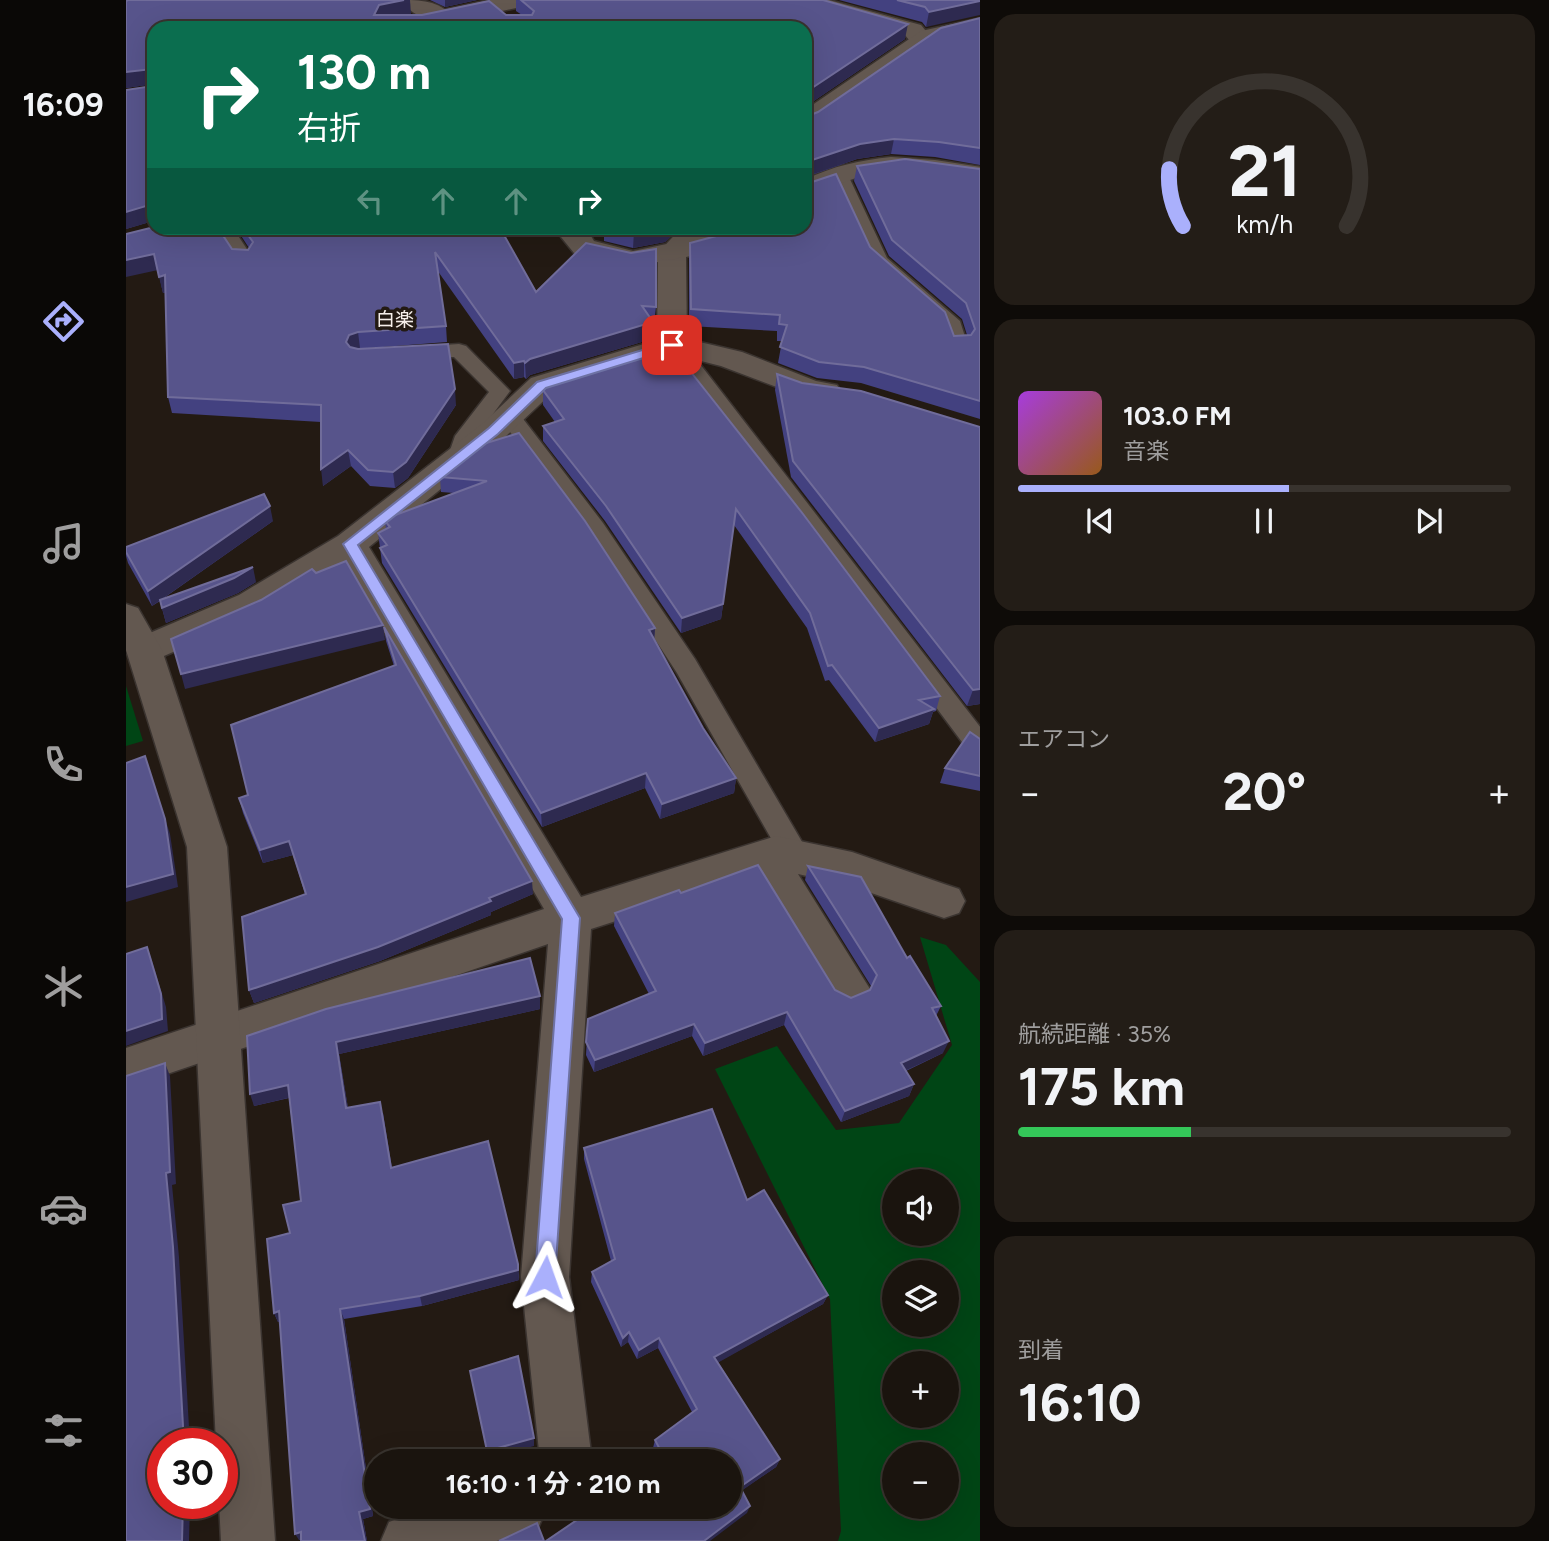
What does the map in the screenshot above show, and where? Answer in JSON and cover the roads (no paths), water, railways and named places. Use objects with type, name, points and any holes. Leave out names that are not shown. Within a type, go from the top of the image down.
[{"type":"street","points":[[411,0],[441,17]]},
{"type":"street","points":[[803,0],[913,30],[922,41]]},
{"type":"street","points":[[422,21],[493,6],[519,5]]},
{"type":"street","points":[[812,116],[929,36],[980,25]]},
{"type":"street","points":[[812,187],[869,166],[927,164],[980,175]]},
{"type":"street","points":[[575,235],[584,247],[633,259],[713,243],[727,235]]},
{"type":"street","points":[[672,345],[672,253],[689,235]]},
{"type":"street","points":[[248,1541],[207,847],[135,634],[251,604],[350,544],[458,459],[542,385],[672,345],[731,359],[811,390],[860,396]]},
{"type":"street","points":[[350,544],[571,918],[545,1277],[565,1449]]},
{"type":"street","points":[[126,1068],[571,918],[780,855],[852,869],[944,901]]},
{"type":"street","points":[[780,855],[848,989]]},
{"type":"street","points":[[408,1541],[480,1519]]},
{"type":"lane","points":[[839,175],[879,261],[953,325],[958,346]]},
{"type":"lane","points":[[228,235],[244,260]]},
{"type":"lane","points":[[672,345],[686,359],[971,735],[980,740]]},
{"type":"lane","points":[[397,354],[459,350],[500,391],[466,436],[458,459]]},
{"type":"lane","points":[[509,416],[595,530],[686,666],[780,855]]},
{"type":"district","name":"白楽","points":[[395,319]]}]
